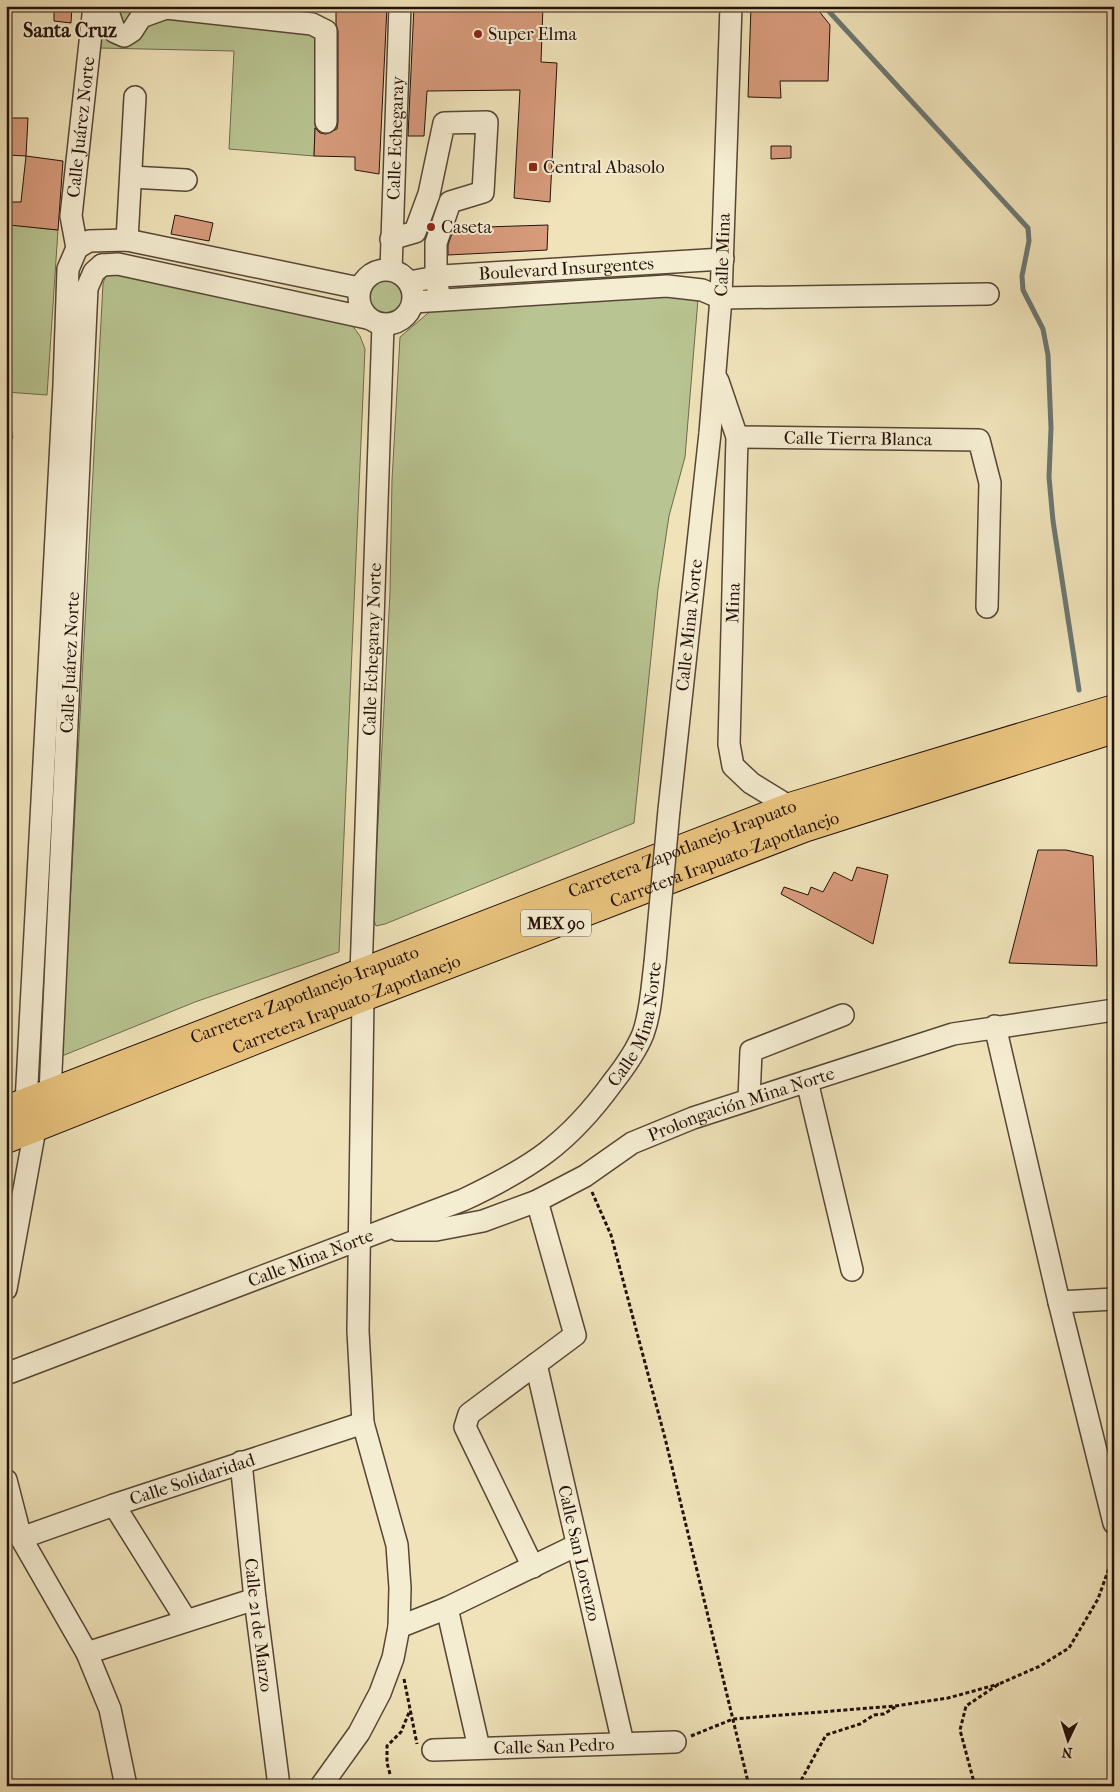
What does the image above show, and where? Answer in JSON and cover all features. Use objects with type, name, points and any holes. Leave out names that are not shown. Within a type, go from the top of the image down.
[{"type":"highway","name":"Carretera Zapotlanejo-Irapuato","points":[[27,1102],[362,986],[790,807],[1114,709]]},
{"type":"highway","name":"Carretera Irapuato-Zapotlanejo","points":[[6,1139],[35,1129],[362,986],[804,828],[1114,730]]},
{"type":"street","name":"Calle Juárez Norte","points":[[27,1102],[64,385],[68,269],[77,248],[71,216],[94,6]]},
{"type":"street","points":[[106,6],[115,32],[124,36],[132,31],[141,17],[166,8],[312,24],[319,27],[326,31],[326,122]]},
{"type":"street","name":"Calle Echegaray","points":[[391,270],[390,239],[400,6]]},
{"type":"street","name":"Calle Mina","points":[[731,6],[724,259],[721,298],[988,294]]},
{"type":"street","points":[[127,240],[135,97]]},
{"type":"street","points":[[390,239],[415,232],[429,194],[444,124],[487,122],[482,192],[450,202],[436,243],[436,278],[440,300]]},
{"type":"street","points":[[131,177],[186,180]]},
{"type":"street","points":[[359,288],[127,240],[89,241],[77,248],[102,265],[118,264],[375,321],[397,322],[407,314],[411,292],[401,274],[391,270],[378,270],[366,277],[359,288],[358,304],[375,321]]},
{"type":"street","name":"Boulevard Insurgentes","points":[[411,292],[436,278],[724,259]]},
{"type":"street","name":"Calle Juárez Norte","points":[[27,1102],[63,826],[88,288],[94,272],[102,265]]},
{"type":"street","name":"Boulevard Insurgentes","points":[[411,292],[440,300],[667,286],[702,290],[721,298]]},
{"type":"street","name":"Calle Mina Norte","points":[[10,1370],[463,1200],[514,1176],[555,1148],[593,1110],[623,1069],[643,1034],[655,963],[721,298]]},
{"type":"street","name":"Calle Echegaray Norte","points":[[321,1786],[359,1734],[380,1693],[393,1658],[399,1627],[400,1588],[397,1546],[363,1423],[358,1331],[362,986],[375,321]]},
{"type":"street","name":"Mina","points":[[715,372],[737,438],[729,744],[733,766],[751,783],[790,807]]},
{"type":"street","name":"Calle Tierra Blanca","points":[[737,438],[979,440],[990,483],[988,607]]},
{"type":"street","points":[[41,824],[63,826]]},
{"type":"street","name":"Prolongación Mina Norte","points":[[383,1230],[436,1230],[483,1221],[538,1200],[585,1176],[632,1143],[692,1118],[953,1034],[996,1026],[1114,1010]]},
{"type":"street","points":[[748,1100],[751,1051],[843,1015]]},
{"type":"street","points":[[996,1026],[1059,1302],[1107,1464],[1114,1523]]},
{"type":"street","points":[[807,1081],[852,1270]]},
{"type":"street","points":[[6,1290],[35,1129]]},
{"type":"street","points":[[533,1567],[465,1427],[469,1414],[575,1335],[538,1200]]},
{"type":"street","points":[[1059,1302],[1114,1299]]},
{"type":"street","name":"Calle San Lorenzo","points":[[536,1364],[623,1743]]},
{"type":"street","name":"Calle Solidaridad","points":[[21,1538],[241,1462],[363,1423]]},
{"type":"street","name":"Calle 21 de Marzo","points":[[241,1462],[255,1599],[279,1786]]},
{"type":"street","points":[[6,1480],[21,1538],[87,1653],[110,1709],[126,1786]]},
{"type":"street","points":[[114,1505],[186,1620]]},
{"type":"street","points":[[399,1627],[447,1608],[577,1545]]},
{"type":"street","points":[[87,1653],[255,1599]]},
{"type":"street","points":[[447,1608],[480,1748]]},
{"type":"street","name":"Calle San Pedro","points":[[433,1750],[675,1742]]},
{"type":"path","points":[[585,1176],[611,1235],[665,1438],[749,1786]]},
{"type":"path","points":[[675,1742],[733,1719],[895,1706],[948,1698],[998,1684],[1040,1666],[1068,1648],[1098,1599],[1114,1554]]},
{"type":"path","points":[[393,1658],[405,1682],[413,1732],[418,1746],[433,1750]]},
{"type":"path","points":[[975,1786],[960,1730],[966,1706],[998,1684]]},
{"type":"path","points":[[798,1786],[826,1735],[860,1724],[874,1715],[884,1714],[895,1706]]},
{"type":"path","points":[[390,1774],[387,1746],[401,1732],[410,1710]]},
{"type":"green space","points":[[108,6],[150,6],[125,30]]},
{"type":"green space","points":[[203,6],[299,6],[298,15]]},
{"type":"green space","points":[[105,15],[113,38],[160,15],[316,32],[318,52],[314,156],[229,149],[234,51],[100,48]]},
{"type":"green space","points":[[6,224],[58,230],[47,395],[6,392]]},
{"type":"green space","points":[[107,271],[352,325],[360,336],[365,349],[339,952],[195,1002],[62,1056],[103,284]]},
{"type":"green space","points":[[389,275],[401,281],[406,288],[406,306],[401,313],[394,318],[381,319],[373,316],[366,309],[363,293],[366,285],[373,278]]},
{"type":"green space","points":[[697,292],[698,299],[685,457],[669,516],[658,589],[634,823],[376,926],[373,918],[390,593],[392,480],[400,337],[433,309]]},
{"type":"green space","points":[[10,420],[13,438],[6,445],[6,421]]},
{"type":"building","points":[[54,6],[72,6],[71,23],[54,21]]},
{"type":"building","points":[[336,6],[387,6],[379,174],[355,170],[355,157],[314,156],[315,128],[320,133],[326,134],[337,129],[338,31]]},
{"type":"building","points":[[414,6],[543,6],[541,62],[557,63],[550,202],[514,198],[520,90],[427,91],[424,136],[408,136]]},
{"type":"building","points":[[751,6],[815,6],[830,25],[828,81],[780,81],[781,98],[748,97]]},
{"type":"building","points":[[10,118],[28,118],[26,156],[8,155]]},
{"type":"building","points":[[771,146],[791,146],[791,158],[771,159]]},
{"type":"building","points":[[26,156],[63,161],[58,230],[9,225],[10,202],[21,202]]},
{"type":"building","points":[[175,215],[213,223],[209,241],[171,234]]},
{"type":"building","points":[[548,225],[547,250],[448,255],[448,245],[454,228]]},
{"type":"building","points":[[1038,850],[1066,850],[1093,856],[1097,966],[1009,963]]},
{"type":"building","points":[[857,867],[888,875],[873,944],[781,894],[784,887],[808,895],[811,887],[823,892],[834,872],[852,881]]},
{"type":"waterway","points":[[824,6],[1028,228],[1029,241],[1022,276],[1023,290],[1043,329],[1048,355],[1051,428],[1049,477],[1053,521],[1079,690]]},
{"type":"place","name":"Super Elma","points":[[478,34]]},
{"type":"place","name":"Central Abasolo","points":[[533,167]]},
{"type":"place","name":"Caseta","points":[[431,227]]},
{"type":"district","name":"Santa Cruz","points":[[70,30]]}]
